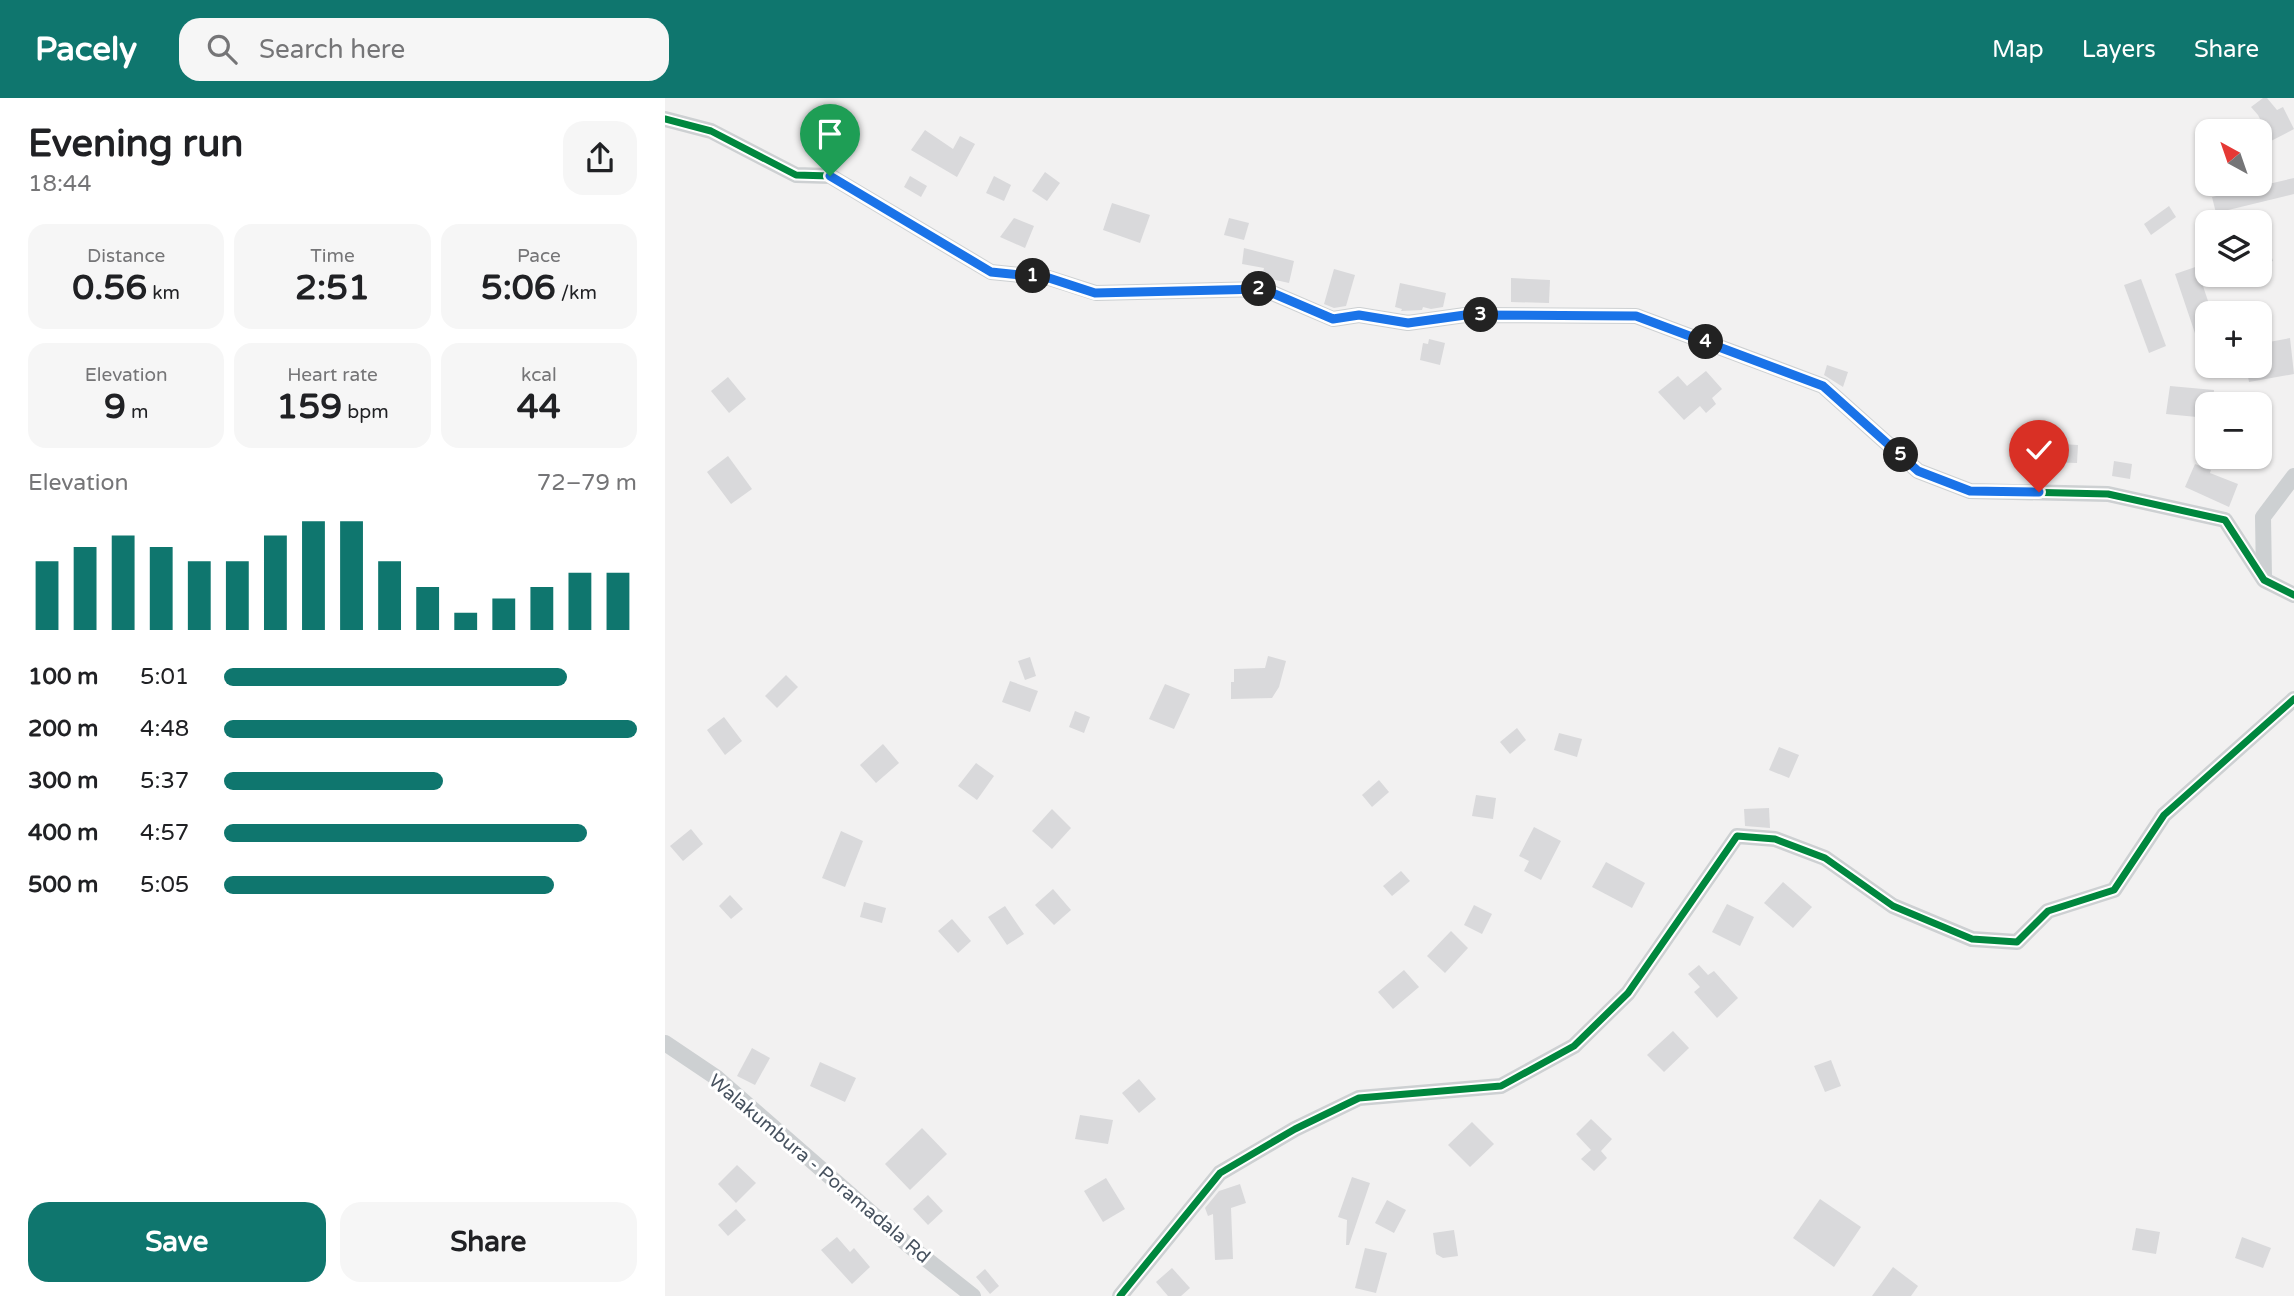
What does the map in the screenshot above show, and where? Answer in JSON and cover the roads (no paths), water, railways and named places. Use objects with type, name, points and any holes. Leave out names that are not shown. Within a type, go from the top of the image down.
[{"type":"street","points":[[665,119],[711,131],[796,175],[830,176],[991,272],[1049,278],[1095,293],[1263,289],[1333,319],[1359,315],[1408,323],[1465,315],[1636,316],[1823,386],[1918,471],[1970,491],[2108,494],[2225,520],[2265,580],[2294,595]]},
{"type":"street","points":[[2265,580],[2263,517],[2294,476]]},
{"type":"street","points":[[1120,1296],[1220,1173],[1295,1129],[1359,1098],[1501,1086],[1574,1046],[1628,993],[1737,836],[1775,839],[1825,858],[1893,906],[1972,939],[2017,942],[2048,911],[2114,890],[2164,815],[2294,699]]},
{"type":"street","name":"Walakumbura - Poramadala Rd","points":[[665,1044],[717,1078],[907,1244],[973,1296]]}]
